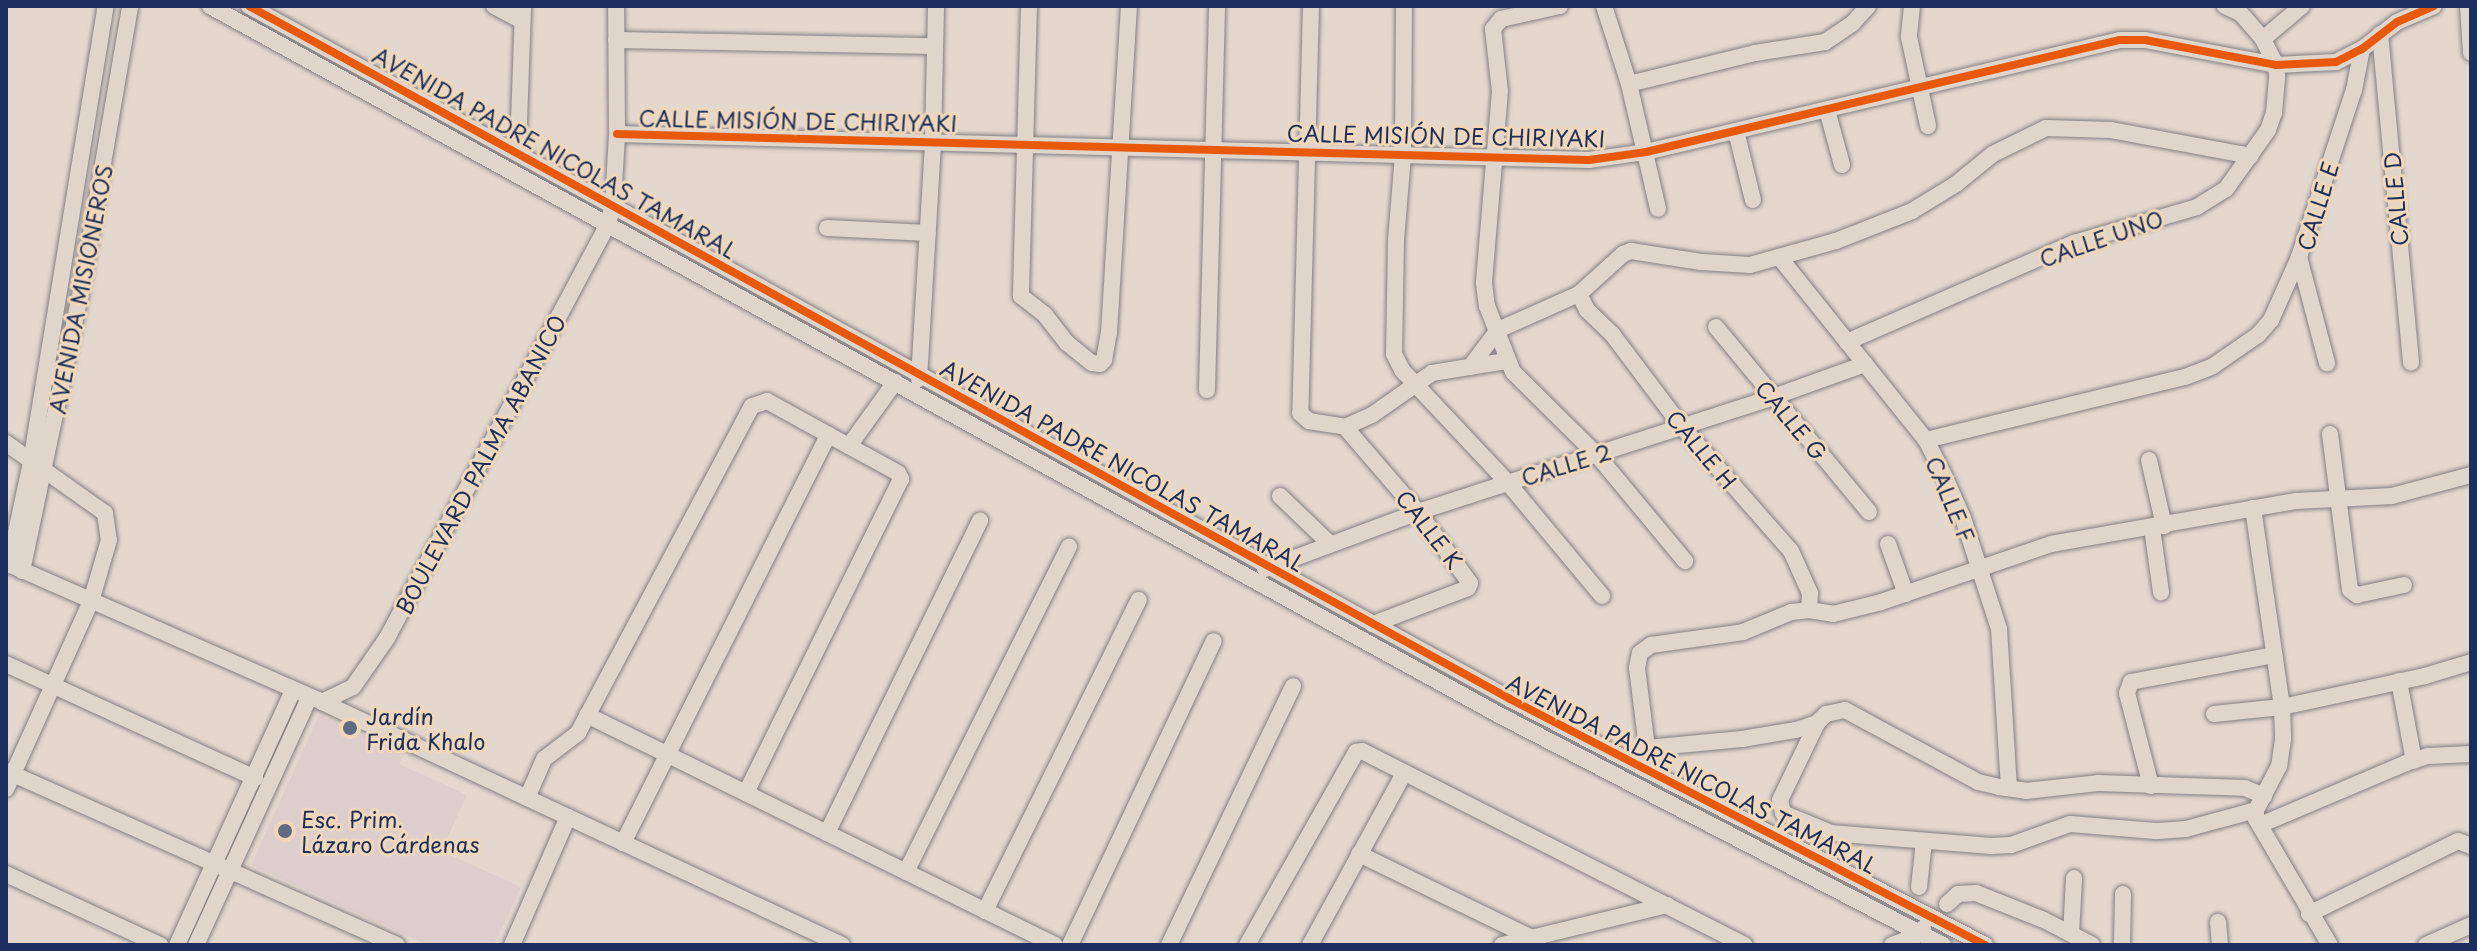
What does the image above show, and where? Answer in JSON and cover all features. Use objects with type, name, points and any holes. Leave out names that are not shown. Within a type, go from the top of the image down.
[{"type":"street","name":"AVENIDA MISIONEROS","points":[[39,467],[106,6]]},
{"type":"street","name":"AVENIDA MISIONEROS","points":[[12,566],[81,291],[130,6]]},
{"type":"street","name":"AVENIDA PADRE NICOLAS TAMARAL","points":[[210,6],[1245,577],[1515,723],[1943,945]]},
{"type":"street","name":"AVENIDA PADRE NICOLAS TAMARAL","points":[[249,6],[518,151],[1373,624],[1985,945]]},
{"type":"street","points":[[494,6],[522,14],[518,151]]},
{"type":"street","name":"BOULEVARD PALMA ABANICO","points":[[316,700],[353,687],[387,638],[608,224],[613,204],[617,134],[616,6]]},
{"type":"street","points":[[913,392],[922,374],[936,6]]},
{"type":"street","points":[[1029,6],[1021,296],[1045,315],[1067,343],[1092,363],[1100,364],[1104,360],[1109,333],[1129,6]]},
{"type":"street","points":[[1207,390],[1217,6]]},
{"type":"street","points":[[1311,6],[1300,413],[1303,419],[1345,427],[1372,415],[1432,373],[1506,361]]},
{"type":"street","points":[[1404,6],[1403,155],[1394,354],[1402,370],[1508,483],[1602,596]]},
{"type":"street","points":[[1560,6],[1495,22],[1500,91],[1497,158],[1484,283],[1487,306],[1498,330],[1506,361],[1513,372],[1597,455],[1685,561]]},
{"type":"street","points":[[1604,6],[1629,84],[1658,209]]},
{"type":"street","points":[[1629,84],[1755,53],[1825,42],[1852,24],[1868,6]]},
{"type":"street","points":[[1912,6],[1909,37],[1928,126]]},
{"type":"street","points":[[2263,39],[2302,6]]},
{"type":"street","name":"CALLE MISIÓN DE CHIRIYAKI","points":[[617,134],[1121,145],[1589,160],[1646,152],[2131,39],[2276,65],[2336,62],[2362,49],[2397,22],[2434,6]]},
{"type":"street","points":[[2468,6],[2471,53]]},
{"type":"street","points":[[2234,8],[2263,39],[2276,65]]},
{"type":"street","name":"CALLE D","points":[[2380,34],[2411,363]]},
{"type":"street","points":[[616,40],[935,46]]},
{"type":"street","name":"CALLE E","points":[[2327,363],[2299,257],[2354,90],[2362,49]]},
{"type":"street","name":"CALLE UNO","points":[[1847,342],[2074,243],[2197,207],[2226,189],[2251,156],[2274,113],[2276,65]]},
{"type":"street","points":[[1827,110],[1842,165]]},
{"type":"street","points":[[1470,367],[1498,330],[1579,294],[1614,261],[1631,251],[1701,262],[1750,265],[1780,258],[1836,241],[1912,211],[1956,184],[1993,154],[2053,126],[2165,137],[2251,156]]},
{"type":"street","points":[[1736,131],[1753,200]]},
{"type":"street","points":[[827,228],[928,233]]},
{"type":"street","points":[[1926,440],[2142,389],[2213,366],[2242,348],[2271,320],[2299,257]]},
{"type":"street","name":"CALLE F","points":[[1780,258],[1926,440],[1963,518],[1999,629],[2009,788]]},
{"type":"street","name":"CALLE H","points":[[1579,294],[1587,310],[1612,334],[1682,427],[1791,551],[1810,593],[1809,610]]},
{"type":"street","name":"CALLE G","points":[[1716,327],[1869,512]]},
{"type":"street","name":"CALLE 2","points":[[1245,577],[1418,512],[1773,397],[1865,364]]},
{"type":"street","points":[[849,446],[895,382]]},
{"type":"street","points":[[527,798],[544,759],[578,733],[752,406],[767,401],[898,473],[899,485],[746,793]]},
{"type":"street","name":"CALLE K","points":[[1345,427],[1418,512],[1470,583],[1468,588],[1373,624]]},
{"type":"street","points":[[2330,434],[2352,593],[2404,585]]},
{"type":"street","points":[[623,843],[828,435]]},
{"type":"street","points":[[6,443],[105,513],[109,540],[91,601],[8,778],[397,945]]},
{"type":"street","points":[[2149,460],[2158,527],[2161,592]]},
{"type":"street","points":[[1638,765],[1647,748],[1637,668],[1640,653],[1651,645],[1743,632],[1791,612],[1809,610],[1833,614],[1906,594],[2051,544],[2253,508],[2392,496],[2471,475]]},
{"type":"street","points":[[1280,496],[1330,544]]},
{"type":"street","points":[[2253,508],[2282,707],[2279,766],[2260,811]]},
{"type":"street","points":[[827,833],[980,520]]},
{"type":"street","points":[[1888,544],[1906,594]]},
{"type":"street","points":[[906,872],[1069,546]]},
{"type":"street","points":[[12,566],[316,700],[842,945]]},
{"type":"street","points":[[985,911],[1139,600]]},
{"type":"street","points":[[1070,945],[1214,641]]},
{"type":"street","points":[[2151,786],[2127,693],[2131,682],[2274,655]]},
{"type":"street","points":[[2214,714],[2282,707],[2471,662]]},
{"type":"street","points":[[6,664],[255,778]]},
{"type":"street","points":[[2399,681],[2414,761]]},
{"type":"street","points":[[1169,945],[1293,686]]},
{"type":"street","points":[[196,945],[255,778],[293,691]]},
{"type":"street","points":[[177,945],[316,700]]},
{"type":"street","points":[[2330,945],[2309,914],[2260,811],[2245,788],[2098,783],[2026,791],[1978,782],[1845,710],[1826,714],[1817,723],[1780,800],[1783,813],[1831,833],[2011,845],[2070,824],[2155,831],[2186,829],[2260,811],[2428,756],[2471,754]]},
{"type":"street","points":[[587,715],[1055,945]]},
{"type":"street","points":[[1647,748],[1742,739],[1796,730],[1817,723]]},
{"type":"street","points":[[1247,945],[1356,752],[1362,751],[1745,945]]},
{"type":"street","points":[[1310,945],[1404,773]]},
{"type":"street","points":[[512,945],[568,817]]},
{"type":"street","points":[[1919,887],[1924,841]]},
{"type":"street","points":[[2309,914],[2458,841],[2471,846]]},
{"type":"street","points":[[1359,854],[1532,938]]},
{"type":"street","points":[[6,874],[160,945]]},
{"type":"street","points":[[2071,934],[2074,878]]},
{"type":"street","points":[[1947,904],[1958,894],[1976,893],[2092,945]]},
{"type":"street","points":[[2122,945],[2123,894]]},
{"type":"street","points":[[1502,945],[1667,905]]},
{"type":"street","points":[[1892,945],[1926,938],[1929,916]]},
{"type":"street","points":[[2218,922],[2220,945]]},
{"type":"street","points":[[2426,945],[2471,925]]},
{"type":"shaded area","points":[[319,715],[404,754],[399,764],[467,795],[441,851],[521,887],[494,945],[428,945],[251,865]]},
{"type":"cycle path","points":[[249,6],[1510,699],[1985,945]]},
{"type":"cycle path","points":[[617,134],[1589,160],[1646,152],[2120,40],[2145,40],[2276,65],[2336,62],[2362,49],[2397,22],[2434,6]]},
{"type":"place","name":"Jardín Frida Khalo","points":[[350,728]]},
{"type":"place","name":"Esc. Prim. Lázaro Cárdenas","points":[[285,831]]}]
